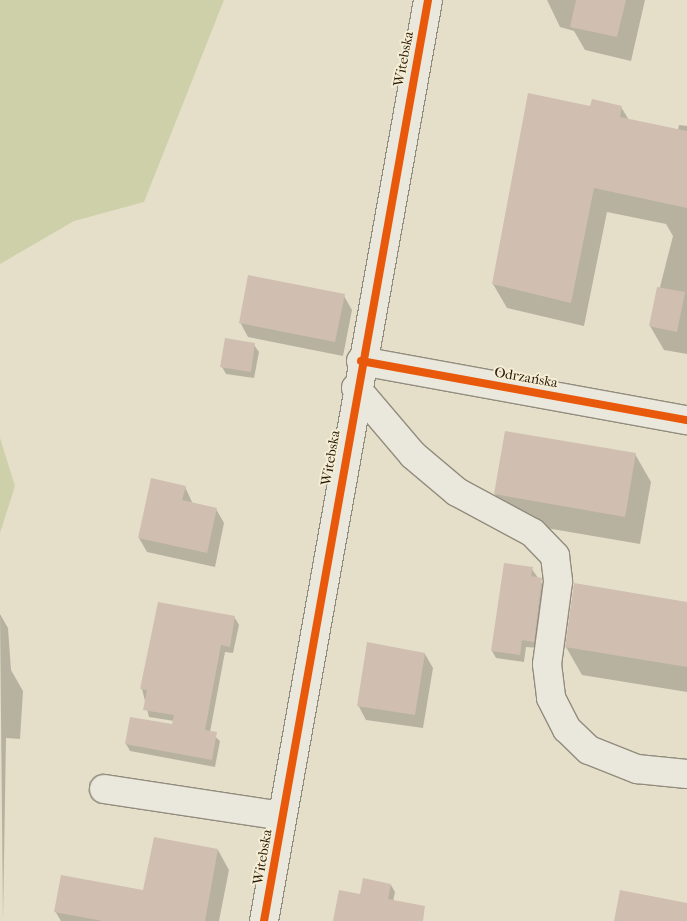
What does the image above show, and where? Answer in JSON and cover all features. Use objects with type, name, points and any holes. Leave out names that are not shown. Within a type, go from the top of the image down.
[{"type":"street","name":"Witebska","points":[[264,921],[356,388],[428,0]]},
{"type":"street","name":"Odrzańska","points":[[361,361],[687,420]]},
{"type":"street","points":[[356,388],[412,455],[457,492],[533,533],[555,556],[558,582],[547,664],[551,698],[567,729],[589,750],[637,769],[687,774]]},
{"type":"street","points":[[104,789],[282,816]]},
{"type":"green space","points":[[0,0],[224,0],[144,202],[74,221],[0,264]]},
{"type":"green space","points":[[0,438],[15,486],[0,533]]},
{"type":"building","points":[[576,0],[626,0],[617,37],[570,27]]},
{"type":"building","points":[[528,93],[590,106],[592,99],[622,106],[620,117],[687,131],[687,208],[594,188],[571,303],[492,284]]},
{"type":"building","points":[[248,275],[345,294],[335,342],[239,323]]},
{"type":"building","points":[[657,287],[685,292],[677,332],[649,326]]},
{"type":"building","points":[[225,338],[255,343],[251,372],[220,367]]},
{"type":"building","points":[[505,431],[636,453],[625,517],[494,494]]},
{"type":"building","points":[[151,478],[186,486],[182,500],[217,508],[207,553],[138,538]]},
{"type":"building","points":[[504,563],[533,567],[531,576],[542,578],[534,642],[522,640],[520,655],[491,651]]},
{"type":"building","points":[[574,583],[687,602],[687,667],[565,647]]},
{"type":"building","points":[[158,602],[235,616],[230,647],[221,645],[205,730],[217,732],[212,760],[125,744],[130,717],[172,724],[174,715],[143,710],[147,690],[140,689]]},
{"type":"building","points":[[367,642],[425,653],[415,715],[357,706]]},
{"type":"building","points":[[154,837],[218,849],[205,921],[103,921],[54,912],[61,875],[143,890]]},
{"type":"building","points":[[363,878],[391,884],[388,899],[425,906],[423,921],[333,921],[339,890],[360,894]]},
{"type":"building","points":[[620,890],[687,903],[687,921],[614,921]]},
{"type":"cycle path","points":[[264,921],[428,0]]},
{"type":"cycle path","points":[[361,361],[687,420]]}]
